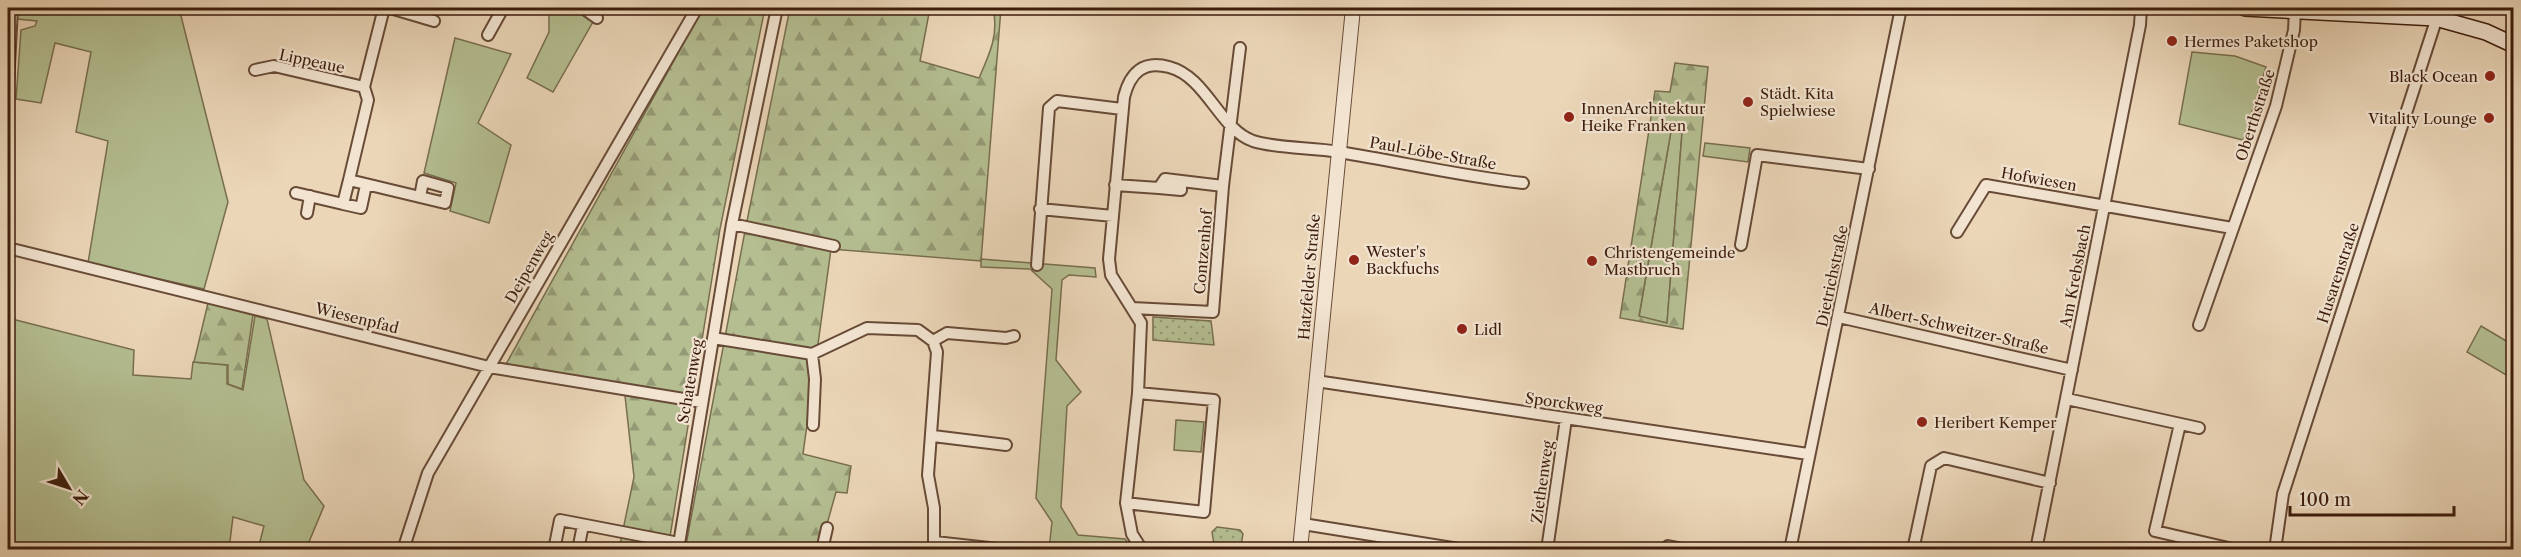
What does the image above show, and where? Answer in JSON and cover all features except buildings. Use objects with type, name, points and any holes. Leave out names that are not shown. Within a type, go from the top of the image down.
[{"type":"main road","points":[[2245,8],[2438,13],[2514,45]]},
{"type":"street","points":[[8,85],[12,8]]},
{"type":"street","points":[[343,204],[368,100],[364,87],[384,8]]},
{"type":"street","points":[[390,8],[434,21]]},
{"type":"street","points":[[488,35],[503,8]]},
{"type":"street","points":[[526,8],[542,8]]},
{"type":"street","points":[[551,8],[583,8],[597,18]]},
{"type":"street","name":"Deipenweg","points":[[403,549],[428,473],[697,8]]},
{"type":"street","name":"Schatenweg","points":[[554,549],[560,520],[679,546],[732,224],[777,8]]},
{"type":"street","name":"Hatzfelder Straße","points":[[1300,549],[1353,8]]},
{"type":"street","name":"Dietrichstraße","points":[[1790,549],[1901,8]]},
{"type":"street","name":"Am Krebsbach","points":[[2036,549],[2105,206],[2140,25],[2141,8]]},
{"type":"street","name":"Oberthstraße","points":[[2199,325],[2276,106],[2294,30],[2295,10]]},
{"type":"street","name":"Husarenstraße","points":[[2275,549],[2283,494],[2438,13]]},
{"type":"street","name":"Contzenhof","points":[[1132,308],[1213,312],[1223,186],[1240,48]]},
{"type":"street","name":"Paul-Löbe-Straße","points":[[1142,549],[1132,534],[1126,503],[1138,393],[1141,323],[1111,275],[1109,259],[1122,109],[1131,76],[1146,65],[1170,67],[1197,84],[1231,125],[1252,141],[1338,152],[1523,183]]},
{"type":"street","name":"Lippeaue","points":[[255,70],[274,66],[364,87]]},
{"type":"street","points":[[1037,265],[1050,108],[1057,101],[1122,109]]},
{"type":"street","points":[[1741,245],[1757,155],[1869,169]]},
{"type":"street","points":[[1115,185],[1159,188],[1165,179],[1223,186]]},
{"type":"street","points":[[349,180],[420,197]]},
{"type":"street","points":[[296,193],[361,208],[366,185]]},
{"type":"street","name":"Hofwiesen","points":[[1957,232],[1986,185],[2105,206]]},
{"type":"street","points":[[307,213],[310,196]]},
{"type":"street","points":[[2105,206],[2232,228]]},
{"type":"street","points":[[1040,209],[1113,216]]},
{"type":"street","points":[[732,224],[834,246]]},
{"type":"street","name":"Wiesenpfad","points":[[8,248],[489,367],[702,402]]},
{"type":"street","name":"Albert-Schweitzer-Straße","points":[[1839,316],[2072,370]]},
{"type":"street","points":[[713,338],[812,354],[867,328],[918,330],[933,341],[937,352],[933,436],[928,475],[934,508],[935,546],[1007,549]]},
{"type":"street","points":[[933,341],[947,333],[1006,338],[1014,336]]},
{"type":"street","points":[[812,354],[815,379],[813,425]]},
{"type":"street","name":"Sporckweg","points":[[1316,381],[1808,454]]},
{"type":"street","points":[[1126,503],[1204,512],[1214,400],[1138,393]]},
{"type":"street","points":[[2067,399],[2199,428]]},
{"type":"street","name":"Ziethenweg","points":[[1547,549],[1566,419]]},
{"type":"street","points":[[2180,424],[2155,531],[2237,549]]},
{"type":"street","points":[[933,436],[1006,445]]},
{"type":"street","points":[[1913,549],[1930,466],[1944,458],[2050,483]]},
{"type":"street","points":[[1302,524],[1465,549]]},
{"type":"street","points":[[578,549],[583,525]]},
{"type":"street","points":[[822,549],[827,528]]},
{"type":"street","points":[[1656,544],[1667,548],[1688,549]]},
{"type":"green space","points":[[18,8],[179,8],[228,202],[204,289],[88,263],[108,141],[76,132],[91,52],[55,43],[41,103],[16,99],[21,30],[35,26],[37,21],[17,19]]},
{"type":"green space","points":[[703,8],[765,8],[720,229],[668,549],[619,549],[634,477],[624,387],[505,366]]},
{"type":"green space","points":[[790,8],[930,8],[920,61],[979,78],[990,52],[994,35],[993,8],[1001,8],[981,261],[831,249],[803,454],[851,466],[847,493],[836,492],[820,549],[685,550],[745,231]]},
{"type":"green space","points":[[549,14],[584,14],[594,20],[553,92],[527,78],[549,32]]},
{"type":"green space","points":[[455,38],[511,54],[478,123],[511,145],[489,223],[450,211],[456,183],[424,173]]},
{"type":"green space","points":[[2192,52],[2235,56],[2266,67],[2243,140],[2179,124]]},
{"type":"green space","points":[[1675,63],[1708,67],[1683,329],[1620,318],[1655,91],[1670,92]],"holes":[[[1671,131],[1682,133],[1667,323],[1639,316]]]},
{"type":"green space","points":[[1671,131],[1682,133],[1667,323],[1639,317]]},
{"type":"green space","points":[[1705,143],[1750,148],[1748,162],[1703,156]]},
{"type":"green space","points":[[981,259],[1095,268],[1096,277],[1069,275],[1062,280],[1056,360],[1081,392],[1067,406],[1061,507],[1078,535],[1125,539],[1133,549],[1049,549],[1052,522],[1036,498],[1052,289],[1030,269],[981,267]]},
{"type":"green space","points":[[208,303],[253,315],[242,389],[228,384],[228,365],[194,362]]},
{"type":"green space","points":[[255,316],[267,319],[304,480],[324,506],[306,549],[258,549],[264,526],[233,517],[229,549],[8,549],[8,318],[134,350],[133,375],[191,379],[193,362],[227,365],[227,384],[243,390]]},
{"type":"green space","points":[[1153,317],[1211,321],[1214,345],[1153,340]]},
{"type":"green space","points":[[2481,326],[2513,345],[2513,379],[2467,352]]},
{"type":"green space","points":[[1176,420],[1204,422],[1201,452],[1174,450]]},
{"type":"green space","points":[[1217,527],[1240,530],[1243,534],[1241,545],[1214,544],[1212,532]]},
{"type":"railway","points":[[2501,8],[2514,16]]},
{"type":"place","name":"Hermes Paketshop","points":[[2172,41]]},
{"type":"place","name":"Black Ocean","points":[[2490,76]]},
{"type":"place","name":"Städt. Kita Spielwiese","points":[[1748,102]]},
{"type":"place","name":"InnenArchitektur Heike Franken","points":[[1569,117]]},
{"type":"place","name":"Vitality Lounge","points":[[2489,118]]},
{"type":"place","name":"Wester's Backfuchs","points":[[1354,260]]},
{"type":"place","name":"Christengemeinde Mastbruch","points":[[1592,261]]},
{"type":"place","name":"Lidl","points":[[1462,329]]},
{"type":"place","name":"Heribert Kemper","points":[[1922,422]]}]
